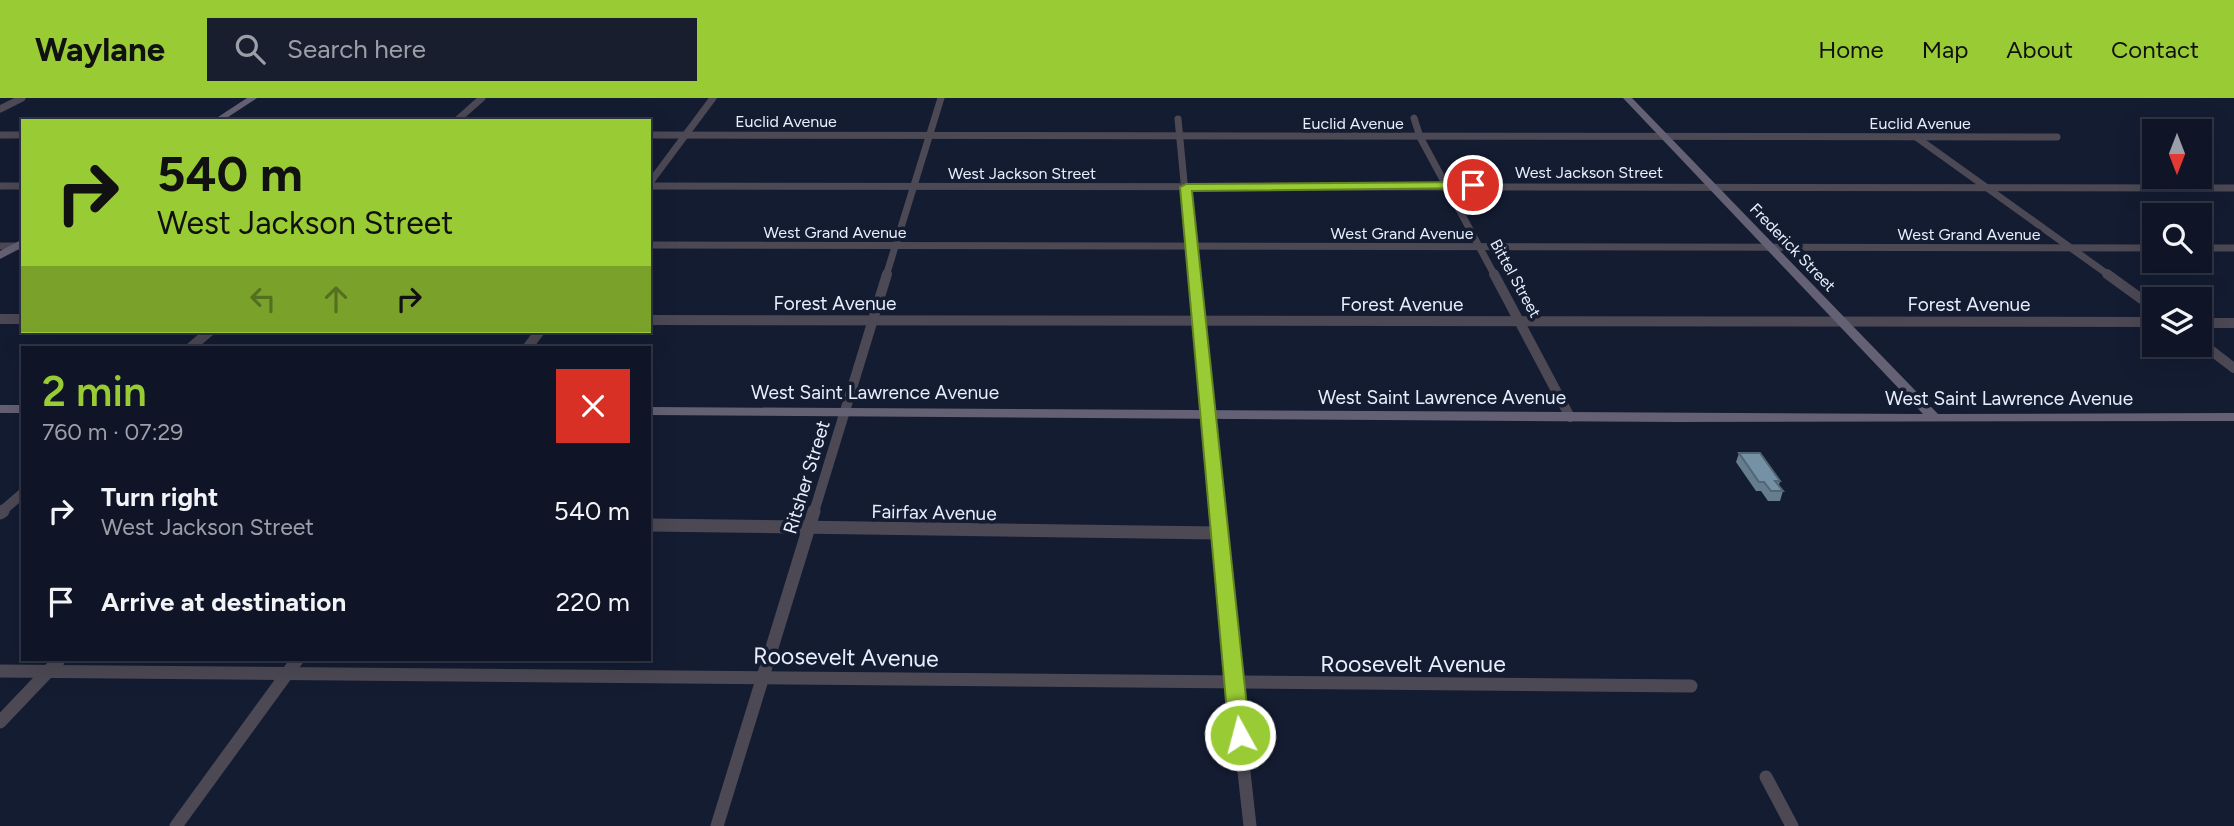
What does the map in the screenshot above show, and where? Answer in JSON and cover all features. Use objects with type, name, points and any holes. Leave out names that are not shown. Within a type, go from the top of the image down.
[{"type":"street","points":[[0,109],[22,98]]},
{"type":"street","points":[[219,119],[253,98]]},
{"type":"street","points":[[458,119],[482,98]]},
{"type":"street","points":[[651,182],[713,98]]},
{"type":"street","name":"Ritsher Street","points":[[717,826],[941,98]]},
{"type":"street","name":"Frederick Street","points":[[1627,98],[1936,418]]},
{"type":"street","name":"Bittel Street","points":[[1414,118],[1420,137],[1570,417]]},
{"type":"street","points":[[1178,119],[1218,533],[1250,826]]},
{"type":"street","points":[[0,135],[21,135]]},
{"type":"street","name":"Euclid Avenue","points":[[651,135],[1179,138],[2057,137]]},
{"type":"street","points":[[1916,137],[2142,299]]},
{"type":"street","name":"West Jackson Street","points":[[651,185],[2234,188]]},
{"type":"street","points":[[0,186],[21,186]]},
{"type":"street","points":[[0,246],[21,244]]},
{"type":"street","points":[[0,256],[21,244]]},
{"type":"street","name":"West Grand Avenue","points":[[651,246],[2142,248]]},
{"type":"street","points":[[2212,248],[2234,248]]},
{"type":"street","points":[[0,319],[21,319]]},
{"type":"street","name":"Forest Avenue","points":[[651,320],[2142,322]]},
{"type":"street","points":[[2212,323],[2234,323]]},
{"type":"street","points":[[192,346],[208,333]]},
{"type":"street","points":[[2212,351],[2234,368]]},
{"type":"street","points":[[0,409],[21,409]]},
{"type":"street","name":"West Saint Lawrence Avenue","points":[[651,411],[1570,417],[2234,417]]},
{"type":"street","points":[[0,513],[21,495]]},
{"type":"street","name":"Fairfax Avenue","points":[[651,525],[1218,533]]},
{"type":"street","points":[[0,722],[58,661]]},
{"type":"street","points":[[176,826],[296,661]]},
{"type":"street","name":"Roosevelt Avenue","points":[[0,671],[1691,686]]},
{"type":"street","points":[[1766,777],[1792,826]]},
{"type":"building","points":[[1739,453],[1760,453],[1780,481],[1775,481],[1783,491],[1771,491],[1764,482],[1759,482]]},
{"type":"route","points":[[1240,735],[1189,247],[1186,187],[1473,185]]}]
